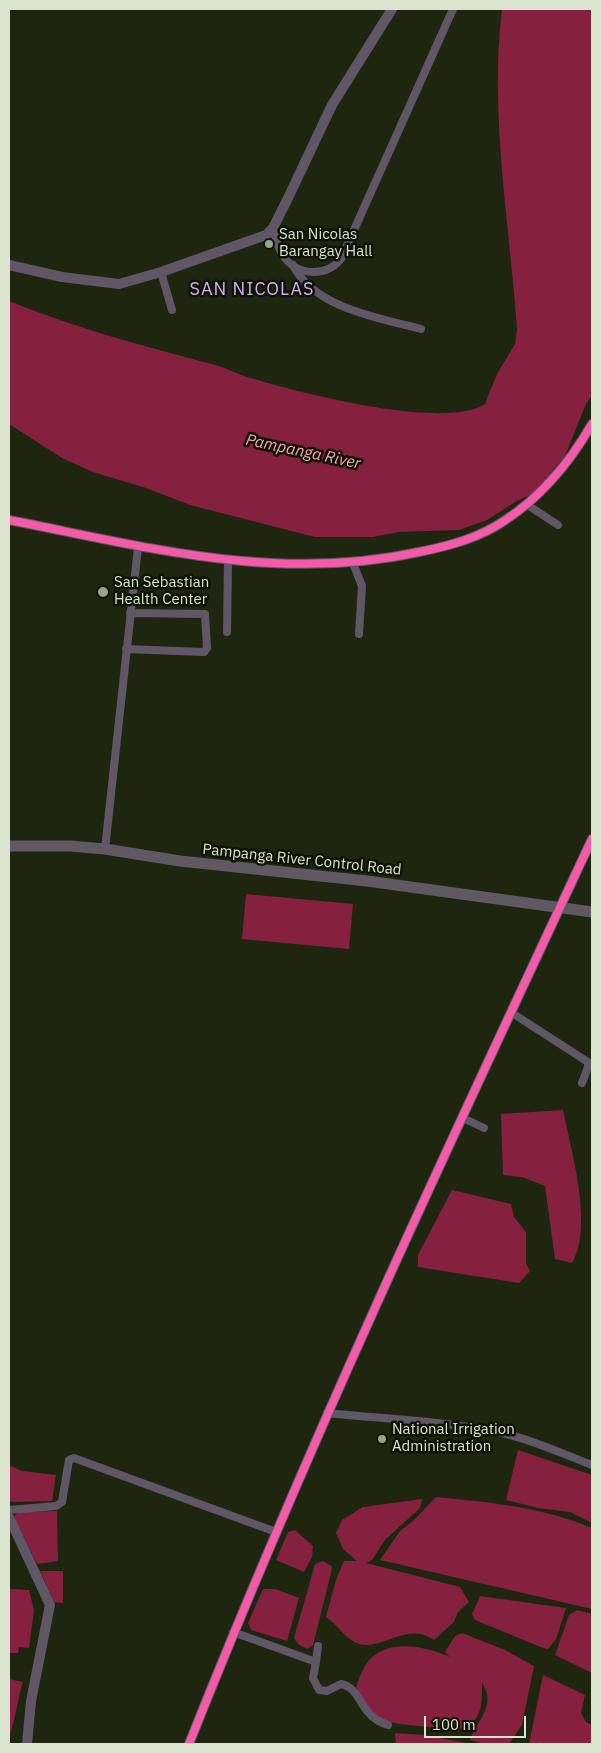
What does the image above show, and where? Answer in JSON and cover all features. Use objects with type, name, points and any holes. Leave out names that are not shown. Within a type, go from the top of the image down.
[{"type":"main road","name":"Pampanga River Control Road","points":[[9,846],[70,846],[105,849],[180,861],[454,892],[592,912]]},
{"type":"street","points":[[9,265],[62,276],[119,284],[161,272],[266,235],[272,228],[332,105],[392,9]]},
{"type":"street","points":[[293,265],[306,271],[319,273],[333,268],[341,259],[453,9]]},
{"type":"street","points":[[272,228],[279,249],[307,284],[350,309],[421,329]]},
{"type":"street","points":[[161,272],[172,310]]},
{"type":"street","points":[[9,520],[138,547],[228,560],[275,563],[353,563],[398,557],[472,538],[503,522],[526,504],[565,465],[592,424]]},
{"type":"street","points":[[526,504],[558,525]]},
{"type":"street","points":[[105,849],[138,547]]},
{"type":"street","points":[[227,632],[228,560]]},
{"type":"street","points":[[353,563],[362,586],[359,634]]},
{"type":"street","points":[[126,648],[204,652],[207,648],[205,614],[130,613]]},
{"type":"street","points":[[189,1744],[233,1632],[327,1413],[592,839]]},
{"type":"street","points":[[512,1013],[588,1062],[582,1083]]},
{"type":"street","points":[[463,1118],[484,1128]]},
{"type":"street","points":[[327,1413],[451,1425],[499,1433],[537,1444],[592,1464]]},
{"type":"street","points":[[9,1510],[56,1506],[62,1502],[69,1460],[74,1458],[276,1532]]},
{"type":"street","points":[[9,1517],[50,1605],[31,1701],[27,1744]]},
{"type":"street","points":[[233,1632],[316,1662]]},
{"type":"street","points":[[318,1646],[313,1678],[319,1690],[327,1691],[341,1684],[348,1686],[356,1693],[370,1715],[388,1725]]},
{"type":"water","name":"Pampanga River","points":[[502,9],[592,9],[592,395],[586,404],[565,456],[553,470],[544,485],[534,493],[517,501],[487,520],[459,530],[398,532],[373,537],[315,537],[190,505],[146,488],[93,472],[62,458],[9,424],[9,301],[113,337],[219,366],[266,383],[331,399],[403,411],[437,413],[465,411],[485,404],[497,374],[515,344],[517,330],[499,129],[499,49]]},
{"type":"water","points":[[246,894],[353,904],[349,949],[242,939]]},
{"type":"water","points":[[563,1110],[579,1188],[581,1209],[581,1230],[578,1248],[572,1263],[555,1259],[545,1186],[522,1177],[503,1175],[501,1114]]},
{"type":"water","points":[[452,1190],[511,1204],[514,1217],[526,1232],[526,1263],[530,1271],[519,1283],[418,1267],[418,1255]]},
{"type":"water","points":[[518,1450],[592,1475],[592,1523],[570,1512],[538,1508],[506,1500]]},
{"type":"water","points":[[9,1465],[22,1471],[56,1475],[52,1501],[12,1502],[9,1500]]},
{"type":"water","points":[[436,1497],[515,1506],[554,1515],[592,1528],[592,1609],[380,1560],[400,1531],[413,1521]]},
{"type":"water","points":[[422,1499],[420,1508],[385,1540],[372,1560],[366,1563],[460,1587],[469,1602],[458,1612],[454,1622],[434,1640],[424,1635],[414,1634],[404,1635],[377,1644],[368,1645],[354,1642],[326,1617],[336,1580],[344,1561],[357,1561],[343,1549],[336,1533],[342,1520],[363,1507]]},
{"type":"water","points":[[57,1511],[58,1561],[37,1564],[14,1517],[18,1512]]},
{"type":"water","points":[[295,1530],[313,1546],[312,1557],[304,1572],[276,1560],[288,1532]]},
{"type":"water","points":[[323,1561],[332,1566],[331,1573],[313,1645],[307,1649],[298,1644],[294,1638],[315,1564]]},
{"type":"water","points":[[40,1571],[63,1571],[63,1603],[54,1602]]},
{"type":"water","points":[[9,1589],[29,1590],[34,1610],[29,1648],[19,1647],[18,1653],[9,1653]]},
{"type":"water","points":[[263,1589],[275,1589],[299,1598],[287,1641],[251,1630],[248,1623]]},
{"type":"water","points":[[480,1596],[566,1608],[556,1639],[548,1649],[543,1648],[475,1620],[472,1614]]},
{"type":"water","points":[[577,1610],[592,1614],[592,1673],[555,1655],[569,1615]]},
{"type":"water","points":[[462,1633],[505,1650],[534,1666],[522,1725],[509,1744],[485,1744],[470,1740],[487,1705],[486,1691],[482,1683],[479,1714],[466,1729],[386,1721],[372,1712],[356,1687],[367,1663],[381,1651],[400,1646],[411,1646],[431,1650],[450,1657],[445,1652],[455,1636]]},
{"type":"water","points":[[543,1675],[585,1695],[581,1713],[586,1722],[592,1725],[592,1744],[529,1744]]},
{"type":"water","points":[[9,1679],[23,1682],[9,1737]]},
{"type":"water","points":[[395,1733],[424,1735],[471,1744],[396,1744]]},
{"type":"cycle path","points":[[9,520],[111,541],[212,558],[263,563],[314,564],[366,561],[452,544],[474,537],[504,521],[518,512],[554,478],[592,424]]},
{"type":"cycle path","points":[[189,1744],[333,1402],[435,1176],[592,839]]},
{"type":"place","name":"San Nicolas Barangay Hall","points":[[269,244]]},
{"type":"place","name":"San Sebastian Health Center","points":[[103,592]]},
{"type":"place","name":"National Irrigation Administration","points":[[382,1439]]},
{"type":"district","name":"SAN NICOLAS","points":[[252,290]]}]
